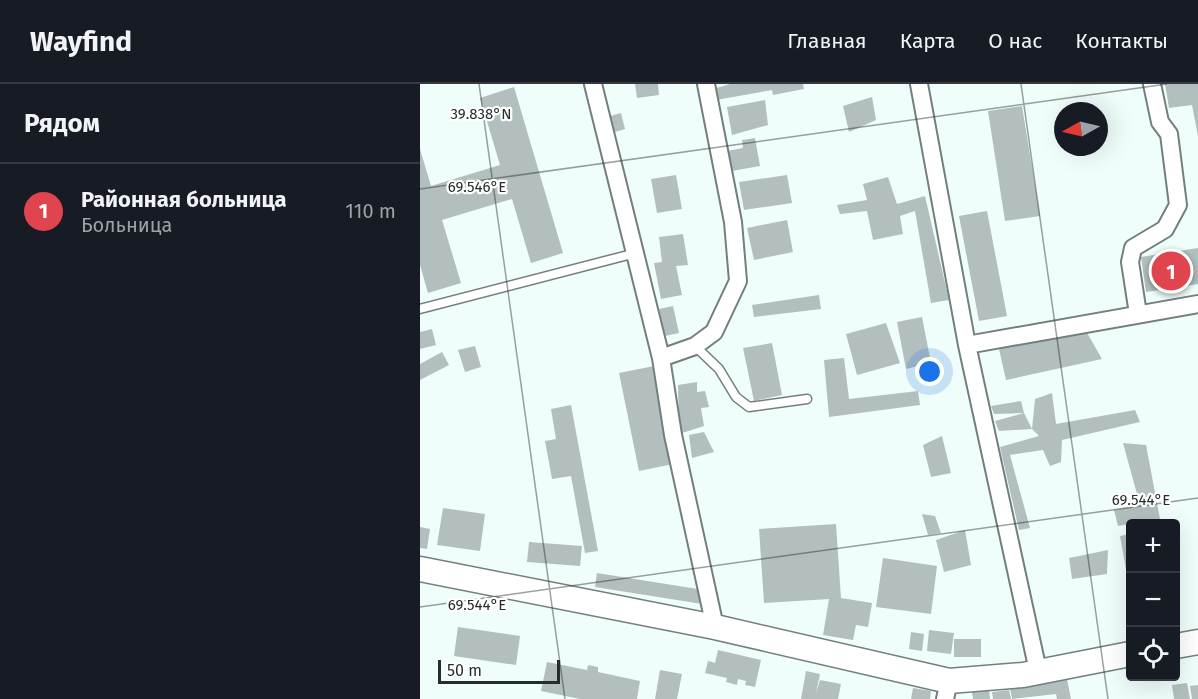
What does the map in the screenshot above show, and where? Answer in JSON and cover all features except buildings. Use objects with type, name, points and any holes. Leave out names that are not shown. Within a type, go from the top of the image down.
[{"type":"street","points":[[593,84],[661,358],[674,435],[715,627]]},
{"type":"street","points":[[661,358],[695,346],[714,332],[738,282],[733,222],[706,84]]},
{"type":"street","points":[[919,84],[967,345],[1038,671]]},
{"type":"street","points":[[1138,314],[1130,262],[1133,248],[1165,229],[1178,205],[1169,134],[1160,122],[1152,84]]},
{"type":"street","points":[[967,345],[1198,304]]},
{"type":"street","points":[[420,569],[715,627],[947,690],[1126,655]]},
{"type":"street","points":[[1180,645],[1198,642]]},
{"type":"lane","points":[[420,309],[636,253]]},
{"type":"lane","points":[[695,346],[719,369],[736,397],[749,407],[807,399]]},
{"type":"place","name":"Районная больница","points":[[1171,271]]}]
